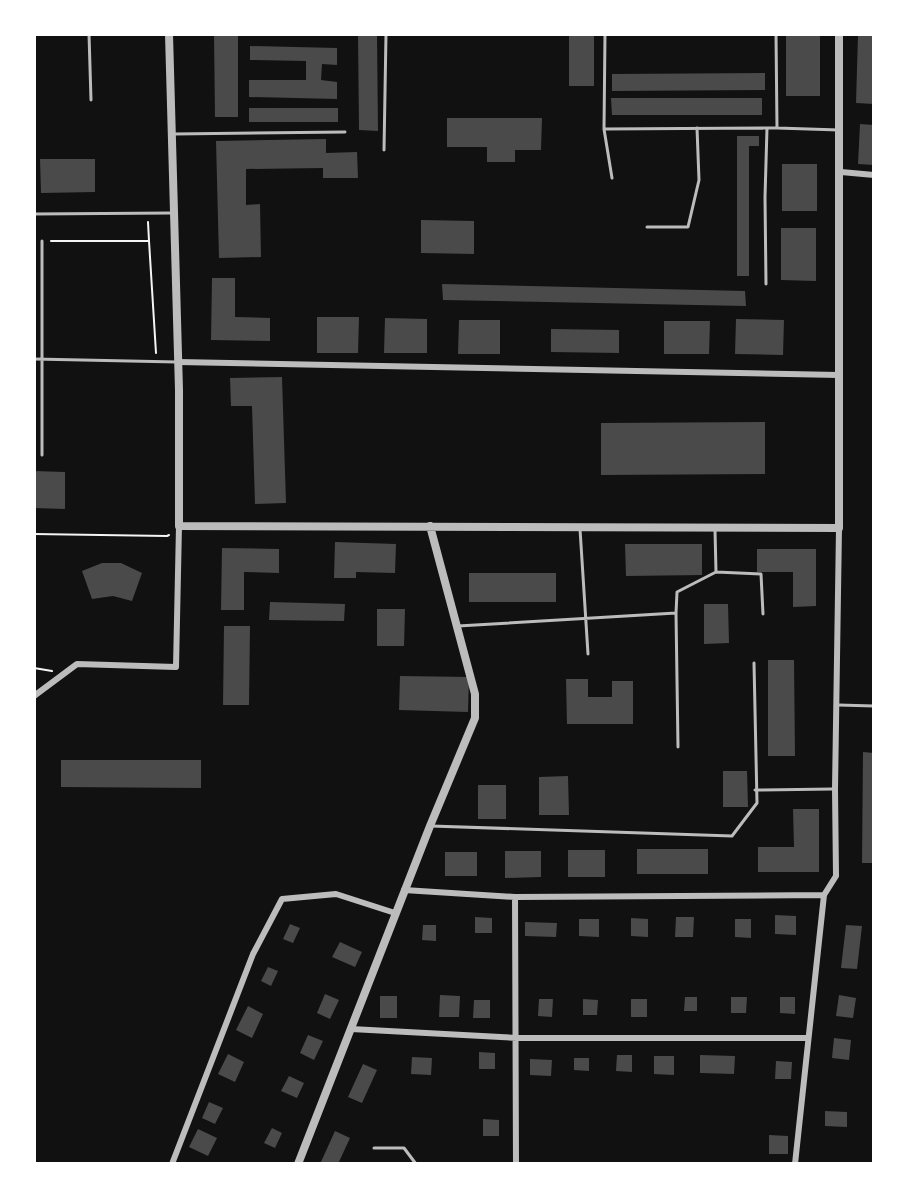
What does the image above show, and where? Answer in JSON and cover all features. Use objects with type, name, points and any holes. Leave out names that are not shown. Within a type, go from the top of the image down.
[{"type":"street","points":[[34,696],[77,664],[176,667],[179,526],[178,362],[169,34]]},
{"type":"street","points":[[795,1164],[824,895],[836,876],[835,789],[840,528],[839,34]]},
{"type":"street","points":[[841,172],[873,175]]},
{"type":"street","points":[[178,362],[839,375]]},
{"type":"street","points":[[179,526],[840,528]]},
{"type":"street","points":[[298,1164],[404,890],[475,718],[475,694],[430,526]]},
{"type":"street","points":[[404,890],[515,897],[824,895]]},
{"type":"street","points":[[172,1164],[253,954],[282,899],[336,894],[395,913]]},
{"type":"street","points":[[515,897],[516,1164]]},
{"type":"street","points":[[351,1029],[517,1038],[808,1038]]},
{"type":"lane","points":[[88,34],[91,100]]},
{"type":"lane","points":[[384,150],[386,34]]},
{"type":"lane","points":[[605,34],[604,129],[612,178]]},
{"type":"lane","points":[[776,34],[777,128]]},
{"type":"lane","points":[[647,227],[688,226],[699,180],[696,128]]},
{"type":"lane","points":[[766,284],[767,128]]},
{"type":"lane","points":[[604,129],[840,130]]},
{"type":"lane","points":[[172,134],[345,132]]},
{"type":"lane","points":[[34,214],[174,213]]},
{"type":"lane","points":[[42,241],[42,455]]},
{"type":"lane","points":[[34,359],[178,362]]},
{"type":"lane","points":[[580,527],[588,654]]},
{"type":"lane","points":[[715,528],[716,572]]},
{"type":"lane","points":[[678,747],[677,592],[716,572],[761,574],[763,614]]},
{"type":"lane","points":[[456,626],[676,613]]},
{"type":"lane","points":[[430,826],[732,836],[757,803],[754,663]]},
{"type":"lane","points":[[836,705],[873,706]]},
{"type":"lane","points":[[755,790],[835,789]]},
{"type":"lane","points":[[374,1148],[404,1148],[416,1164]]},
{"type":"path","points":[[148,213],[156,362]]},
{"type":"path","points":[[42,241],[149,241]]},
{"type":"path","points":[[34,534],[167,536],[179,526]]},
{"type":"path","points":[[34,668],[65,672]]},
{"type":"building","points":[[214,34],[238,34],[238,117],[215,117]]},
{"type":"building","points":[[358,34],[377,34],[378,131],[359,130]]},
{"type":"building","points":[[569,34],[594,34],[594,86],[569,86]]},
{"type":"building","points":[[786,34],[820,34],[820,96],[786,96]]},
{"type":"building","points":[[858,35],[874,36],[874,104],[856,103]]},
{"type":"building","points":[[250,46],[337,48],[337,65],[322,64],[321,80],[337,82],[337,99],[249,97],[249,80],[306,80],[306,61],[250,60]]},
{"type":"building","points":[[765,73],[765,90],[612,91],[612,74]]},
{"type":"building","points":[[611,98],[762,98],[762,115],[612,115]]},
{"type":"building","points":[[249,108],[338,108],[338,122],[249,122]]},
{"type":"building","points":[[447,118],[542,118],[541,150],[515,150],[515,162],[487,162],[487,147],[447,147]]},
{"type":"building","points":[[860,124],[874,125],[874,165],[858,164]]},
{"type":"building","points":[[737,136],[759,136],[759,146],[749,146],[749,276],[737,276]]},
{"type":"building","points":[[326,139],[326,153],[357,152],[358,178],[323,178],[323,168],[246,169],[246,205],[260,204],[261,257],[219,258],[216,141]]},
{"type":"building","points":[[40,159],[95,159],[95,192],[41,193]]},
{"type":"building","points":[[782,164],[817,164],[817,211],[782,211]]},
{"type":"building","points":[[421,220],[474,221],[474,254],[421,253]]},
{"type":"building","points":[[781,228],[816,228],[816,281],[781,280]]},
{"type":"building","points":[[212,278],[235,278],[235,317],[270,318],[270,341],[211,340]]},
{"type":"building","points":[[442,284],[745,291],[746,306],[443,300]]},
{"type":"building","points":[[317,317],[359,317],[358,353],[317,353]]},
{"type":"building","points":[[385,318],[427,319],[427,353],[384,353]]},
{"type":"building","points":[[736,319],[784,320],[783,355],[735,354]]},
{"type":"building","points":[[459,320],[500,320],[500,354],[458,354]]},
{"type":"building","points":[[664,321],[710,321],[709,354],[664,354]]},
{"type":"building","points":[[551,329],[619,330],[619,353],[551,352]]},
{"type":"building","points":[[282,377],[286,503],[255,504],[252,406],[231,406],[230,378]]},
{"type":"building","points":[[765,422],[765,474],[601,475],[601,423]]},
{"type":"building","points":[[34,471],[65,472],[65,509],[34,508]]},
{"type":"building","points":[[335,542],[396,544],[395,573],[356,572],[356,578],[334,578]]},
{"type":"building","points":[[625,544],[702,544],[702,575],[626,576]]},
{"type":"building","points":[[222,548],[279,549],[279,573],[244,572],[244,610],[221,610]]},
{"type":"building","points":[[757,549],[816,549],[816,606],[793,607],[793,572],[757,572]]},
{"type":"building","points":[[102,563],[121,563],[142,573],[132,601],[113,596],[92,599],[82,571]]},
{"type":"building","points":[[469,573],[556,573],[556,602],[469,602]]},
{"type":"building","points":[[270,602],[345,604],[344,621],[269,620]]},
{"type":"building","points":[[704,604],[728,604],[729,643],[704,644]]},
{"type":"building","points":[[377,609],[405,609],[404,646],[377,646]]},
{"type":"building","points":[[224,626],[250,626],[249,705],[223,705]]},
{"type":"building","points":[[768,660],[794,660],[795,756],[768,756]]},
{"type":"building","points":[[400,676],[469,677],[468,712],[399,710]]},
{"type":"building","points":[[566,679],[588,679],[588,697],[612,697],[612,681],[633,681],[633,724],[567,724]]},
{"type":"building","points":[[863,752],[874,753],[874,863],[862,863]]},
{"type":"building","points":[[61,760],[201,760],[201,788],[61,787]]},
{"type":"building","points":[[723,771],[747,771],[748,807],[723,807]]},
{"type":"building","points":[[568,776],[569,815],[539,815],[539,777]]},
{"type":"building","points":[[478,785],[506,785],[506,819],[478,819]]},
{"type":"building","points":[[793,809],[819,809],[819,872],[758,872],[758,847],[794,847]]},
{"type":"building","points":[[637,849],[708,849],[708,874],[637,874]]},
{"type":"building","points":[[568,850],[605,850],[605,877],[568,877]]},
{"type":"building","points":[[505,851],[541,851],[541,877],[505,878]]},
{"type":"building","points":[[445,852],[477,852],[477,876],[445,876]]},
{"type":"building","points":[[775,915],[796,916],[796,935],[775,934]]},
{"type":"building","points":[[475,917],[492,918],[492,933],[475,933]]},
{"type":"building","points":[[676,917],[694,917],[693,937],[675,937]]},
{"type":"building","points":[[631,918],[648,919],[648,937],[631,936]]},
{"type":"building","points":[[579,919],[599,919],[599,937],[579,936]]},
{"type":"building","points":[[735,919],[751,919],[751,938],[735,937]]},
{"type":"building","points":[[525,922],[557,923],[556,937],[525,936]]},
{"type":"building","points":[[290,924],[300,928],[293,943],[283,939]]},
{"type":"building","points":[[423,925],[436,925],[436,941],[422,940]]},
{"type":"building","points":[[846,925],[862,926],[857,969],[841,968]]},
{"type":"building","points":[[340,942],[362,952],[355,967],[332,957]]},
{"type":"building","points":[[268,967],[278,971],[271,986],[261,981]]},
{"type":"building","points":[[325,994],[339,1000],[330,1019],[317,1013]]},
{"type":"building","points":[[440,995],[460,996],[459,1017],[439,1017]]},
{"type":"building","points":[[839,995],[856,998],[853,1018],[836,1016]]},
{"type":"building","points":[[380,996],[397,996],[397,1018],[380,1018]]},
{"type":"building","points":[[685,997],[697,997],[697,1011],[684,1011]]},
{"type":"building","points":[[731,997],[747,997],[746,1013],[731,1013]]},
{"type":"building","points":[[780,997],[795,997],[795,1014],[780,1013]]},
{"type":"building","points":[[539,999],[553,999],[552,1017],[538,1016]]},
{"type":"building","points":[[583,999],[598,1000],[597,1015],[583,1015]]},
{"type":"building","points":[[631,999],[647,999],[647,1017],[631,1017]]},
{"type":"building","points":[[474,1000],[490,1000],[490,1018],[473,1018]]},
{"type":"building","points":[[248,1006],[263,1014],[252,1038],[236,1030]]},
{"type":"building","points":[[308,1035],[323,1041],[314,1060],[300,1053]]},
{"type":"building","points":[[834,1038],[851,1040],[849,1060],[832,1058]]},
{"type":"building","points":[[479,1052],[495,1053],[495,1069],[479,1069]]},
{"type":"building","points":[[228,1054],[244,1062],[235,1082],[218,1074]]},
{"type":"building","points":[[617,1055],[632,1055],[632,1072],[616,1071]]},
{"type":"building","points":[[700,1055],[735,1056],[734,1074],[700,1073]]},
{"type":"building","points":[[654,1056],[674,1056],[674,1075],[654,1074]]},
{"type":"building","points":[[412,1057],[432,1058],[431,1075],[411,1074]]},
{"type":"building","points":[[574,1058],[589,1058],[589,1071],[574,1070]]},
{"type":"building","points":[[530,1059],[552,1060],[551,1076],[530,1075]]},
{"type":"building","points":[[776,1061],[792,1062],[791,1079],[775,1079]]},
{"type":"building","points":[[363,1064],[377,1070],[362,1103],[348,1097]]},
{"type":"building","points":[[289,1076],[304,1083],[297,1098],[281,1091]]},
{"type":"building","points":[[209,1102],[223,1108],[215,1124],[202,1118]]},
{"type":"building","points":[[825,1111],[847,1112],[847,1127],[825,1126]]},
{"type":"building","points":[[483,1119],[499,1120],[499,1136],[483,1136]]},
{"type":"building","points":[[272,1128],[282,1133],[275,1148],[264,1143]]},
{"type":"building","points":[[198,1129],[217,1138],[208,1156],[189,1147]]},
{"type":"building","points":[[335,1131],[350,1138],[338,1164],[320,1164]]},
{"type":"building","points":[[769,1135],[788,1136],[788,1154],[769,1154]]}]
